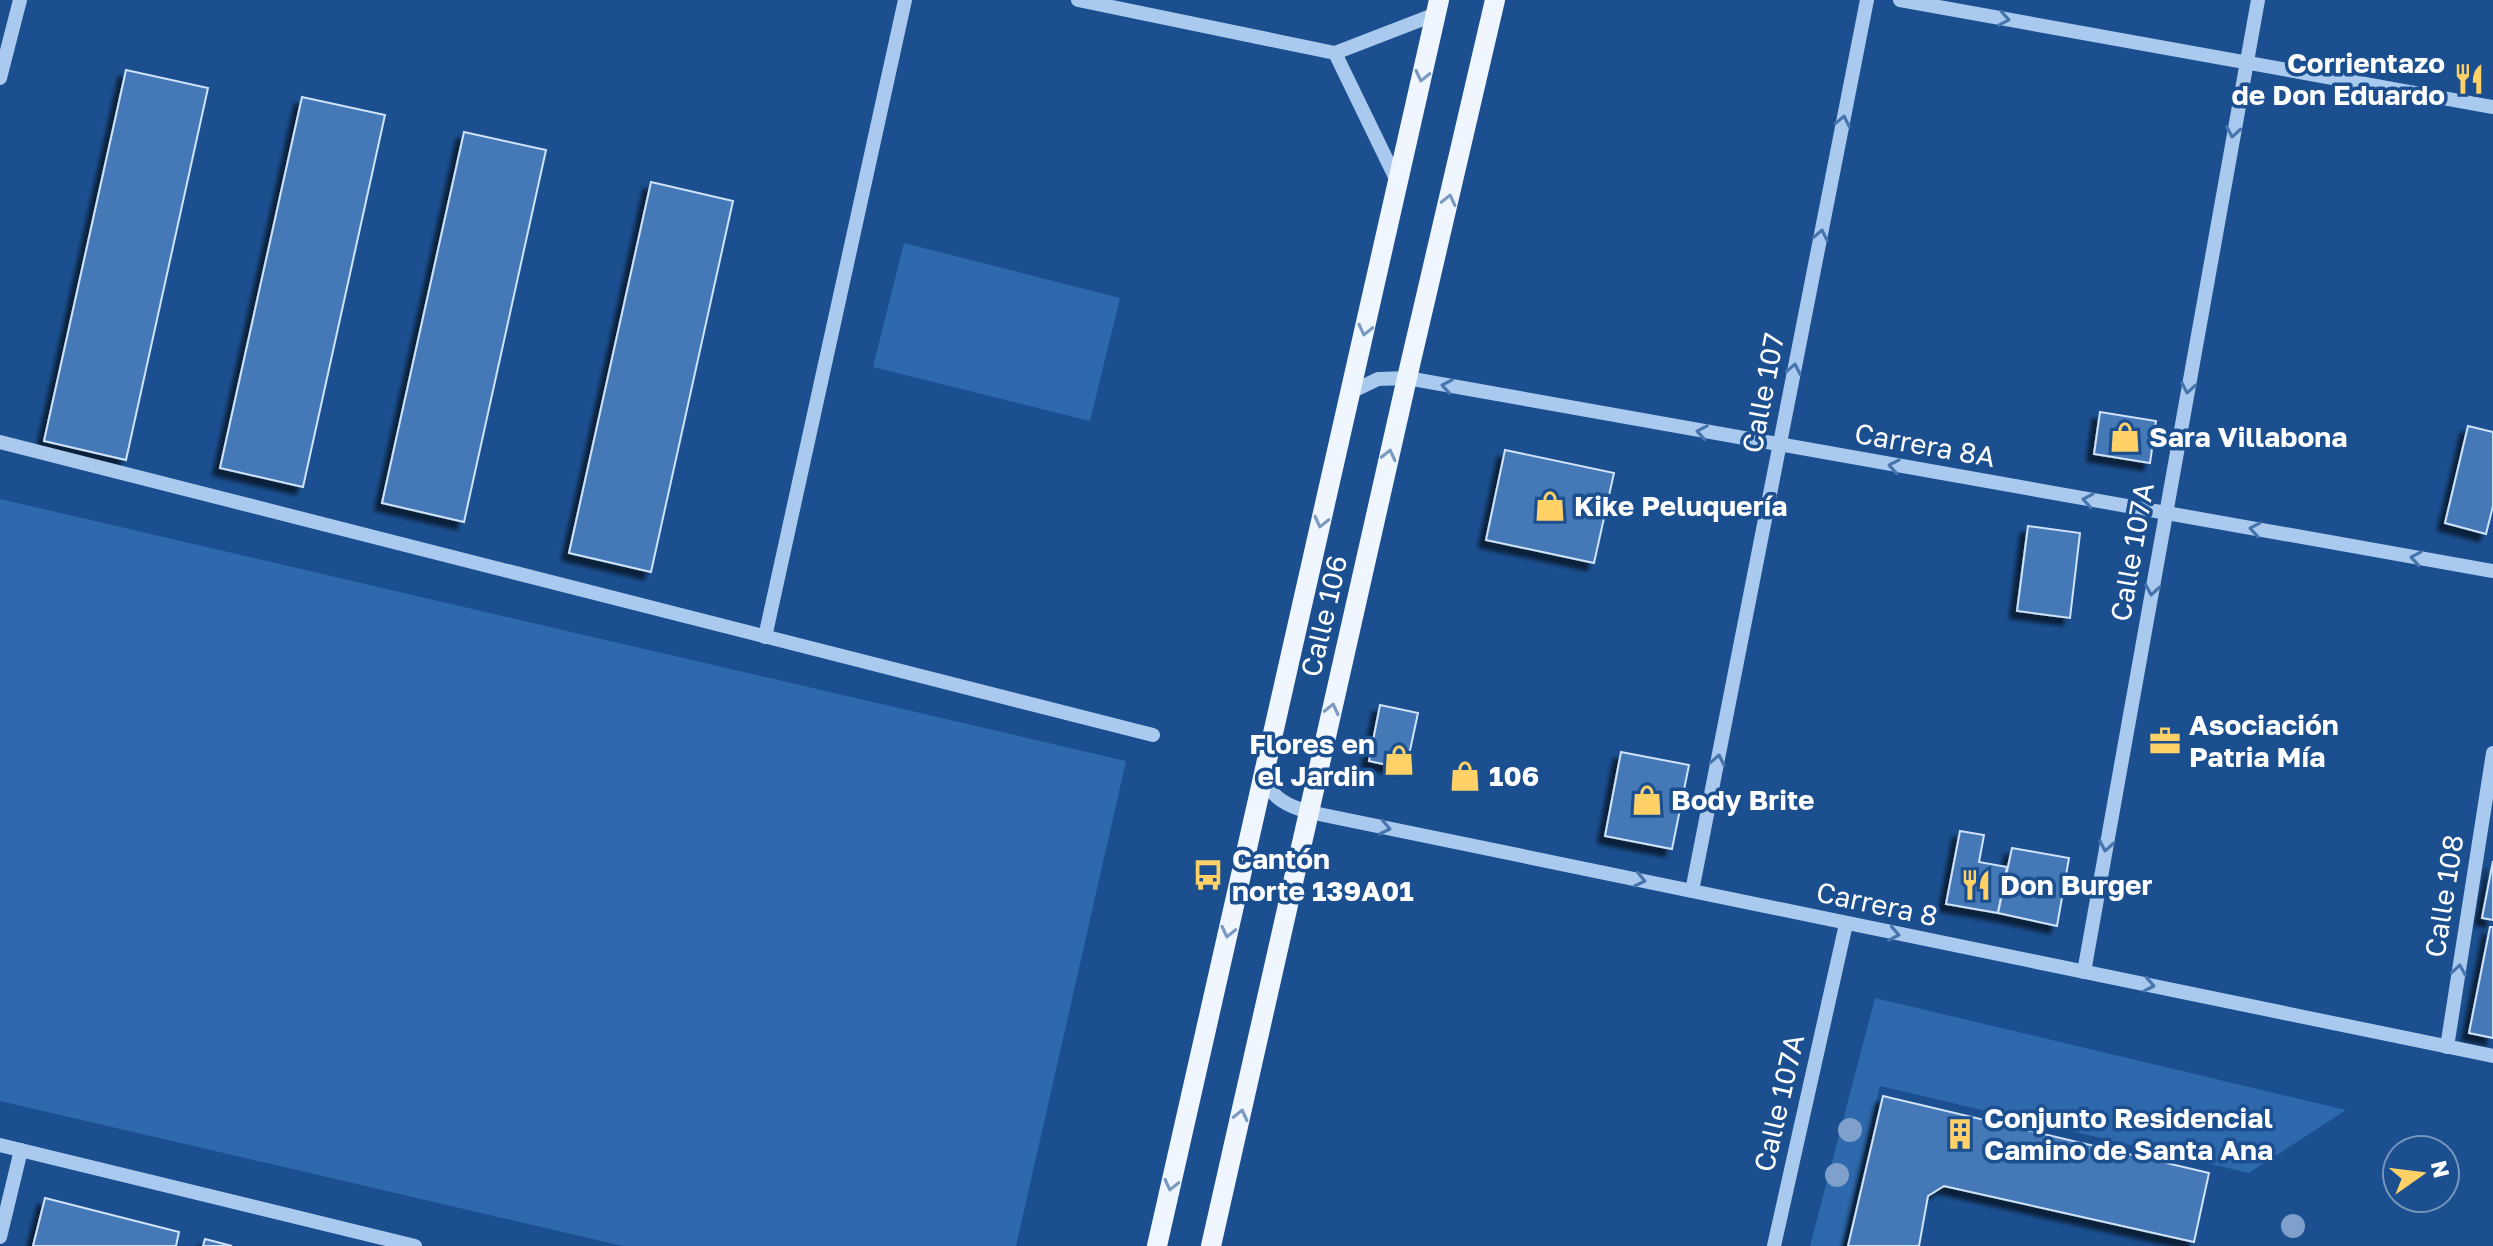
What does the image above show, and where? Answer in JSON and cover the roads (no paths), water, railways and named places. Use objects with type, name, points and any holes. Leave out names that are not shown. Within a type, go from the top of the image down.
[{"type":"main road","name":"Calle 106","points":[[1211,1246],[1495,0]]},
{"type":"main road","name":"Calle 106","points":[[1157,1246],[1438,7]]},
{"type":"street","points":[[0,78],[20,0]]},
{"type":"street","points":[[765,637],[905,0]]},
{"type":"street","points":[[1078,0],[1335,53],[1438,7]]},
{"type":"street","name":"Calle 107","points":[[1692,891],[1867,0]]},
{"type":"street","points":[[1900,0],[2493,107]]},
{"type":"street","name":"Calle 107A","points":[[2084,972],[2258,0]]},
{"type":"street","points":[[1335,53],[1398,183]]},
{"type":"street","name":"Carrera 8A","points":[[1351,392],[1378,379],[1407,378],[2493,571]]},
{"type":"street","points":[[0,442],[1153,735]]},
{"type":"street","name":"Calle 108","points":[[2447,1047],[2493,753]]},
{"type":"street","name":"Carrera 8","points":[[1263,780],[1273,795],[1288,806],[1309,812],[2493,1056]]},
{"type":"street","name":"Calle 107A","points":[[1774,1246],[1846,924]]},
{"type":"street","points":[[0,1145],[415,1246]]},
{"type":"street","points":[[0,1237],[21,1150]]},
{"type":"place","name":"Corrientazo de Don Eduardo","points":[[2469,79]]},
{"type":"place","name":"Sara Villabona","points":[[2125,437]]},
{"type":"place","name":"Kike Peluquería","points":[[1550,506]]},
{"type":"place","name":"Asociación Patria Mía","points":[[2165,741]]},
{"type":"place","name":"Flores en el Jardin","points":[[1399,760]]},
{"type":"place","name":"106","points":[[1465,776]]},
{"type":"place","name":"Body Brite","points":[[1647,800]]},
{"type":"place","name":"Cantón norte 139A01","points":[[1208,875]]},
{"type":"place","name":"Don Burger","points":[[1976,885]]},
{"type":"place","name":"Conjunto Residencial Camino de Santa Ana","points":[[1960,1134]]}]
